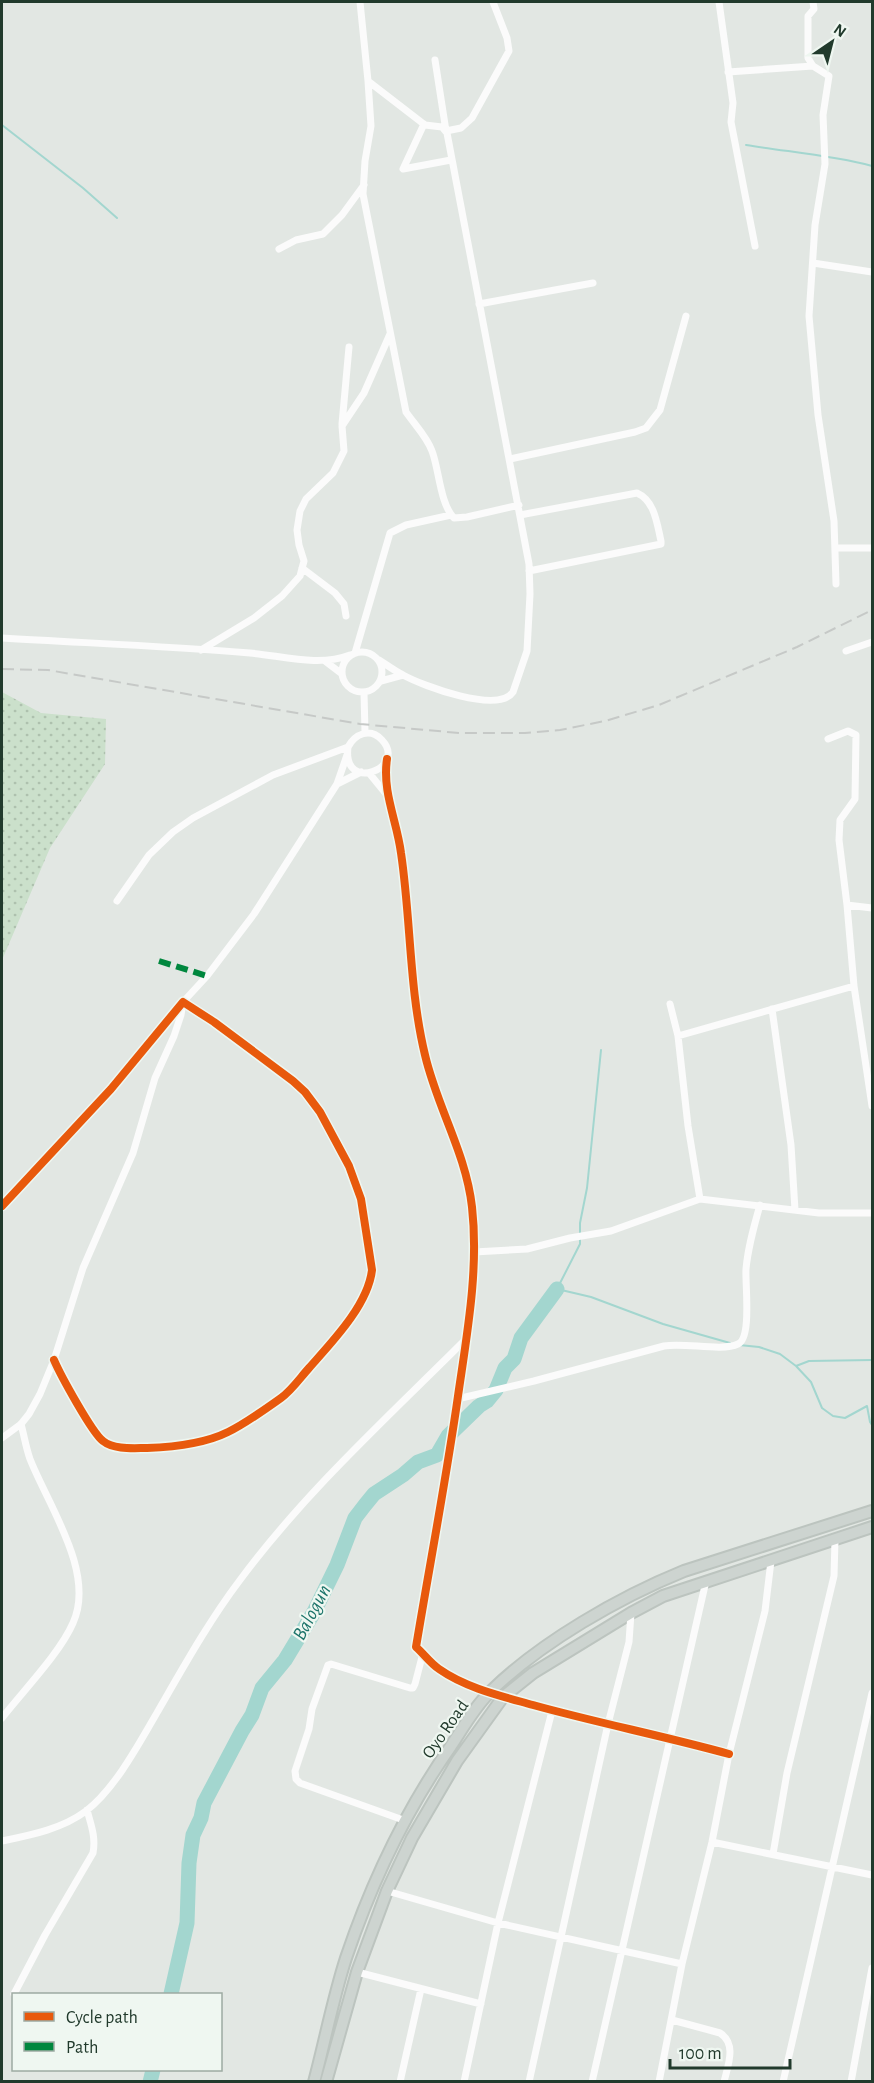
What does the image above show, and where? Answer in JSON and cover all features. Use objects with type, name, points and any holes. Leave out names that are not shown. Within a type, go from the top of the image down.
[{"type":"main road","name":"Oyo Road","points":[[314,2082],[346,1958],[374,1884],[406,1821],[445,1755],[489,1692],[528,1659],[553,1642],[656,1582],[873,1511]]},
{"type":"main road","name":"Oyo Road","points":[[326,2082],[357,1972],[387,1891],[412,1838],[457,1761],[503,1697],[533,1673],[663,1596],[873,1527]]},
{"type":"street","points":[[360,2],[370,126],[363,194],[406,412],[427,440],[433,453],[451,515]]},
{"type":"street","points":[[446,131],[461,128],[472,118],[509,51],[507,38],[493,2]]},
{"type":"street","points":[[719,2],[733,103],[732,122],[754,246]]},
{"type":"street","points":[[813,2],[814,9],[808,16],[808,58],[813,66],[829,76],[823,115],[825,164],[815,225],[809,316],[818,415],[834,521],[836,584]]},
{"type":"street","points":[[2,638],[201,650],[325,661],[338,660],[366,652],[426,686],[494,702],[509,697],[527,651],[529,571],[519,505],[478,304],[435,60]]},
{"type":"street","points":[[728,72],[813,66]]},
{"type":"street","points":[[368,81],[423,124],[442,127],[446,131]]},
{"type":"street","points":[[423,124],[403,169],[452,160]]},
{"type":"street","points":[[279,249],[296,240],[323,234],[342,215],[364,185]]},
{"type":"street","points":[[813,263],[873,272]]},
{"type":"street","points":[[478,304],[593,283]]},
{"type":"street","points":[[510,459],[646,428],[660,410],[686,315]]},
{"type":"street","points":[[342,426],[364,393],[390,334]]},
{"type":"street","points":[[201,650],[254,618],[282,596],[300,576],[304,561],[297,530],[300,511],[306,499],[333,473],[344,451],[342,426],[349,347]]},
{"type":"street","points":[[520,515],[637,493],[650,504],[661,541],[660,544],[529,571]]},
{"type":"street","points":[[342,674],[344,663],[353,654],[390,533],[406,525],[451,515],[458,518],[467,517],[519,505]]},
{"type":"street","points":[[835,548],[873,548]]},
{"type":"street","points":[[302,568],[335,593],[344,603],[346,616]]},
{"type":"street","points":[[846,651],[873,642]]},
{"type":"street","points":[[325,661],[342,674],[349,688],[364,692],[374,689],[381,681],[383,670],[379,660]]},
{"type":"street","points":[[381,681],[403,675]]},
{"type":"street","points":[[364,692],[365,733]]},
{"type":"street","points":[[828,739],[848,731],[856,735],[855,799],[840,820],[839,840],[854,986],[873,1106]]},
{"type":"street","points":[[2,1206],[111,1089],[207,976],[254,914],[337,784],[351,740],[365,733],[374,734],[380,738],[385,744],[387,795],[400,848],[406,891],[416,1011],[425,1058],[468,1182],[472,1206],[474,1252],[467,1338],[416,1647],[437,1668],[456,1679],[503,1697],[552,1711],[670,1737],[729,1754]]},
{"type":"street","points":[[347,751],[349,762],[365,773],[387,795]]},
{"type":"street","points":[[117,901],[149,855],[173,832],[194,818],[273,775],[347,751]]},
{"type":"street","points":[[337,784],[376,771],[387,759]]},
{"type":"street","points":[[847,905],[873,908]]},
{"type":"street","points":[[678,1036],[854,986]]},
{"type":"street","points":[[54,1360],[92,1428],[103,1441],[114,1446],[156,1447],[186,1444],[216,1437],[234,1429],[288,1392],[336,1338],[371,1281],[372,1264],[361,1199],[349,1166],[320,1112],[305,1092],[293,1081],[214,1022],[183,1002]]},
{"type":"street","points":[[2,1438],[21,1424],[40,1394],[54,1360],[83,1268],[133,1153],[155,1078],[174,1036],[183,1002]]},
{"type":"street","points":[[670,1004],[678,1036],[688,1126],[700,1199]]},
{"type":"street","points":[[772,1009],[791,1145],[795,1210]]},
{"type":"street","points":[[474,1252],[527,1249],[611,1231],[700,1199],[819,1213],[873,1213]]},
{"type":"street","points":[[458,1399],[664,1346],[676,1344],[730,1347],[738,1344],[744,1339],[746,1268],[750,1240],[760,1205]]},
{"type":"street","points":[[2,1841],[59,1826],[87,1810],[130,1759],[202,1635],[239,1581],[289,1517],[467,1338]]},
{"type":"street","points":[[2,1718],[62,1643],[74,1622],[79,1598],[70,1546],[29,1457],[21,1424]]},
{"type":"street","points":[[773,1854],[787,1773],[834,1576],[836,1540]]},
{"type":"street","points":[[659,2082],[682,1964],[712,1842],[729,1754],[765,1611],[771,1561]]},
{"type":"street","points":[[592,2082],[706,1581]]},
{"type":"street","points":[[529,2082],[608,1724],[629,1642],[631,1613]]},
{"type":"street","points":[[406,1821],[300,1783],[296,1779],[295,1771],[309,1729],[312,1709],[328,1665],[413,1688],[423,1653]]},
{"type":"street","points":[[783,2082],[873,1694]]},
{"type":"street","points":[[464,2082],[498,1923],[552,1711]]},
{"type":"street","points":[[16,1993],[45,1935],[93,1853],[95,1843],[87,1810]]},
{"type":"street","points":[[712,1842],[873,1875]]},
{"type":"street","points":[[387,1891],[498,1923],[682,1964]]},
{"type":"street","points":[[851,2082],[869,2000],[873,1968]]},
{"type":"street","points":[[357,1972],[482,2004]]},
{"type":"street","points":[[400,2082],[421,1989]]},
{"type":"street","points":[[672,2020],[720,2033],[726,2037],[730,2043],[724,2082]]},
{"type":"green space","points":[[2,692],[41,713],[106,719],[105,764],[50,848],[2,960]]},
{"type":"waterway","points":[[2,125],[83,188],[117,218]]},
{"type":"waterway","points":[[746,145],[825,156],[872,166]]},
{"type":"waterway","points":[[601,1050],[587,1188],[580,1223],[580,1244],[557,1289],[591,1297],[663,1324],[730,1343]]},
{"type":"waterway","name":"Balogun","points":[[171,1993],[187,1923],[189,1863],[193,1835],[201,1818],[204,1803],[252,1715],[262,1688],[285,1660],[314,1612],[337,1565],[355,1518],[374,1494],[418,1462],[437,1455],[448,1436],[487,1401],[496,1390],[505,1368],[514,1359],[521,1338],[557,1289]]},
{"type":"waterway","points":[[739,1345],[759,1347],[780,1354],[796,1366],[811,1382],[822,1408],[833,1416],[845,1418],[867,1406],[872,1425]]},
{"type":"waterway","points":[[796,1366],[809,1361],[872,1360]]},
{"type":"waterway","name":"Balogun","points":[[150,2082],[153,2071]]},
{"type":"railway","points":[[2,669],[48,670],[360,724],[459,733],[525,733],[560,730],[605,721],[659,705],[797,647],[872,610]]},
{"type":"marked path","points":[[159,961],[207,976]]},
{"type":"cycle path","points":[[387,759],[388,795],[401,853],[420,1030],[430,1074],[464,1168],[469,1187],[474,1230],[473,1278],[465,1349],[416,1647],[449,1676],[484,1691],[557,1712],[729,1754]]},
{"type":"cycle path","points":[[2,1206],[111,1089],[183,1002],[214,1022],[305,1092],[320,1112],[349,1166],[361,1199],[372,1270],[364,1296],[338,1335],[289,1391],[234,1429],[219,1436],[178,1446],[157,1448],[113,1446],[98,1436],[69,1390],[54,1360]]}]
